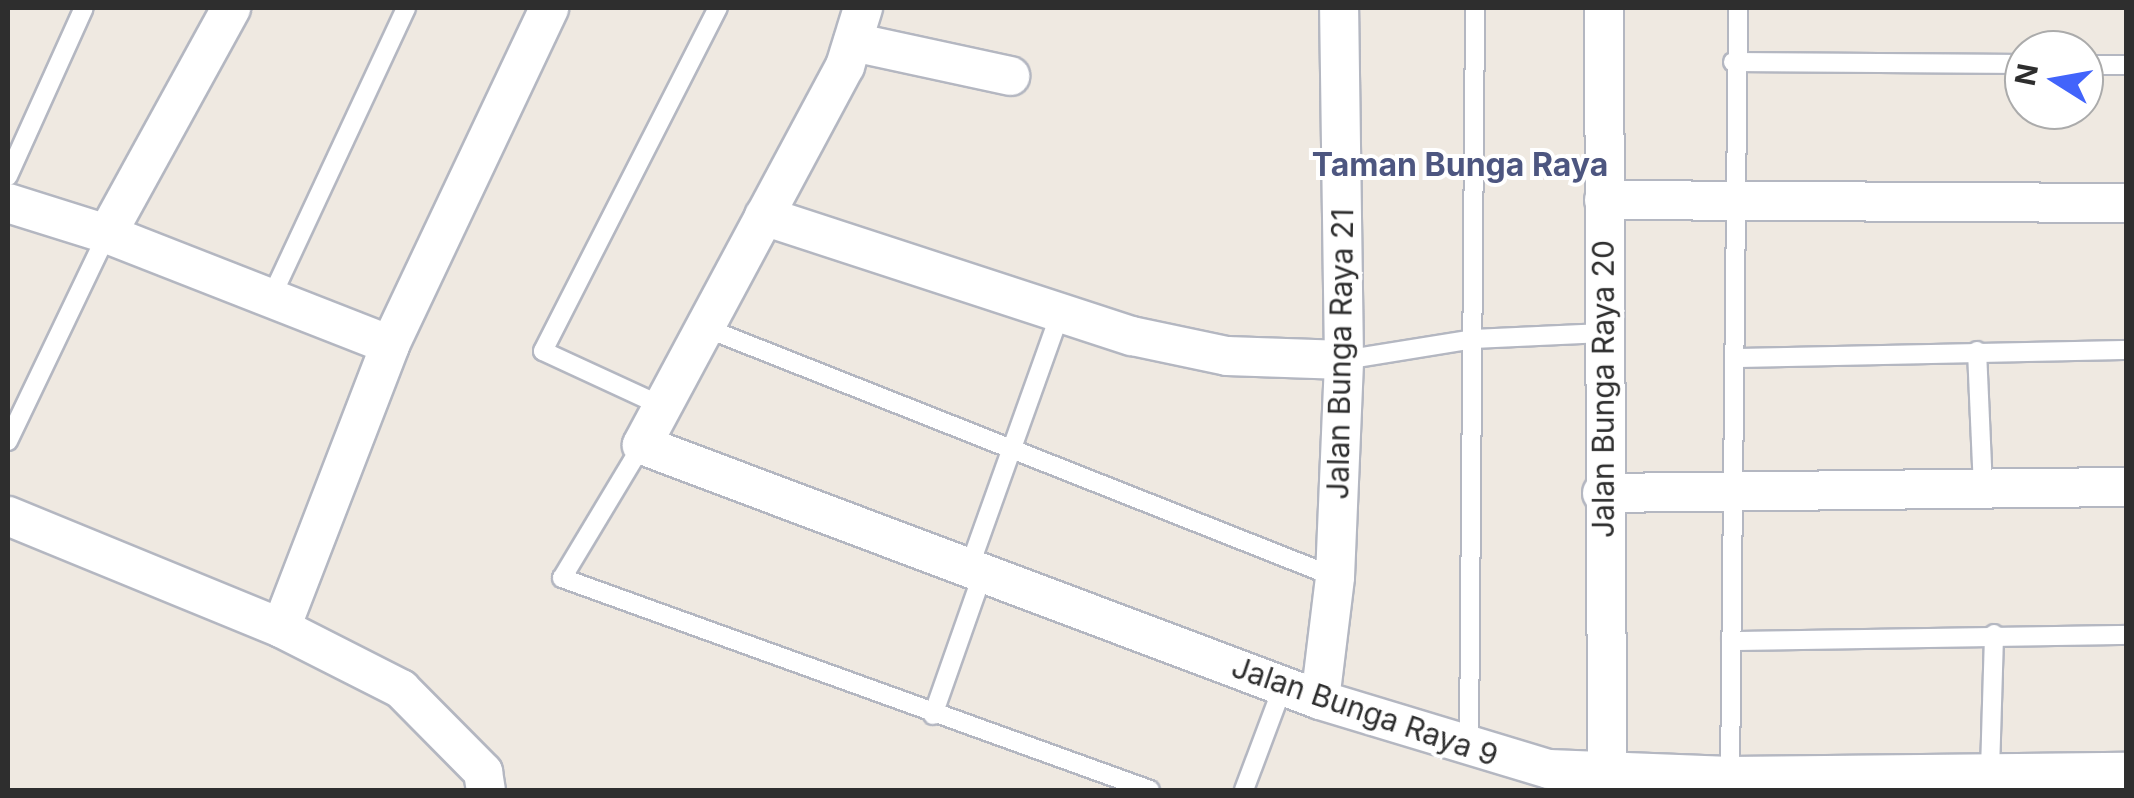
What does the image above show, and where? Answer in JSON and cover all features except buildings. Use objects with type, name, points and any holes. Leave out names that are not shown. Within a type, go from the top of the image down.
[{"type":"street","points":[[107,234],[232,8]]},
{"type":"street","points":[[282,628],[390,345],[549,8]]},
{"type":"street","name":"Jalan Bunga Raya 21","points":[[1320,700],[1335,577],[1344,360],[1339,8]]},
{"type":"street","name":"Jalan Bunga Raya 20","points":[[1604,8],[1602,493],[1607,771]]},
{"type":"street","points":[[642,444],[764,216],[858,25],[1010,76]]},
{"type":"street","points":[[1604,200],[2126,203]]},
{"type":"street","points":[[8,203],[107,234],[390,345]]},
{"type":"street","points":[[764,216],[1059,316],[1226,356],[1344,360]]},
{"type":"street","name":"Jalan Bunga Raya 9","points":[[642,444],[1320,700],[1470,742],[1549,770],[1752,780],[1902,781],[1990,772],[2051,781],[2126,772]]},
{"type":"street","points":[[1602,493],[2126,487]]},
{"type":"street","points":[[8,516],[282,628],[402,689],[482,772],[486,790]]},
{"type":"lane","points":[[8,176],[84,8]]},
{"type":"lane","points":[[270,300],[406,8]]},
{"type":"lane","points":[[662,406],[543,351],[718,8]]},
{"type":"lane","points":[[1470,742],[1475,8]]},
{"type":"lane","points":[[1738,8],[1734,62],[1736,358],[1729,489],[1732,640],[1752,780]]},
{"type":"lane","points":[[1734,62],[2004,64]]},
{"type":"lane","points":[[8,440],[107,234]]},
{"type":"lane","points":[[934,715],[1012,454],[1059,316]]},
{"type":"lane","points":[[706,328],[1012,454],[1335,577]]},
{"type":"lane","points":[[1344,360],[1473,339],[1604,333]]},
{"type":"lane","points":[[1736,358],[2126,350]]},
{"type":"lane","points":[[1977,351],[1983,487]]},
{"type":"lane","points":[[642,444],[562,578],[1150,790]]},
{"type":"lane","points":[[1990,772],[1994,634]]},
{"type":"lane","points":[[1732,640],[2126,635]]},
{"type":"lane","points":[[1244,790],[1283,686]]},
{"type":"district","name":"Taman Bunga Raya","points":[[1460,165]]}]
